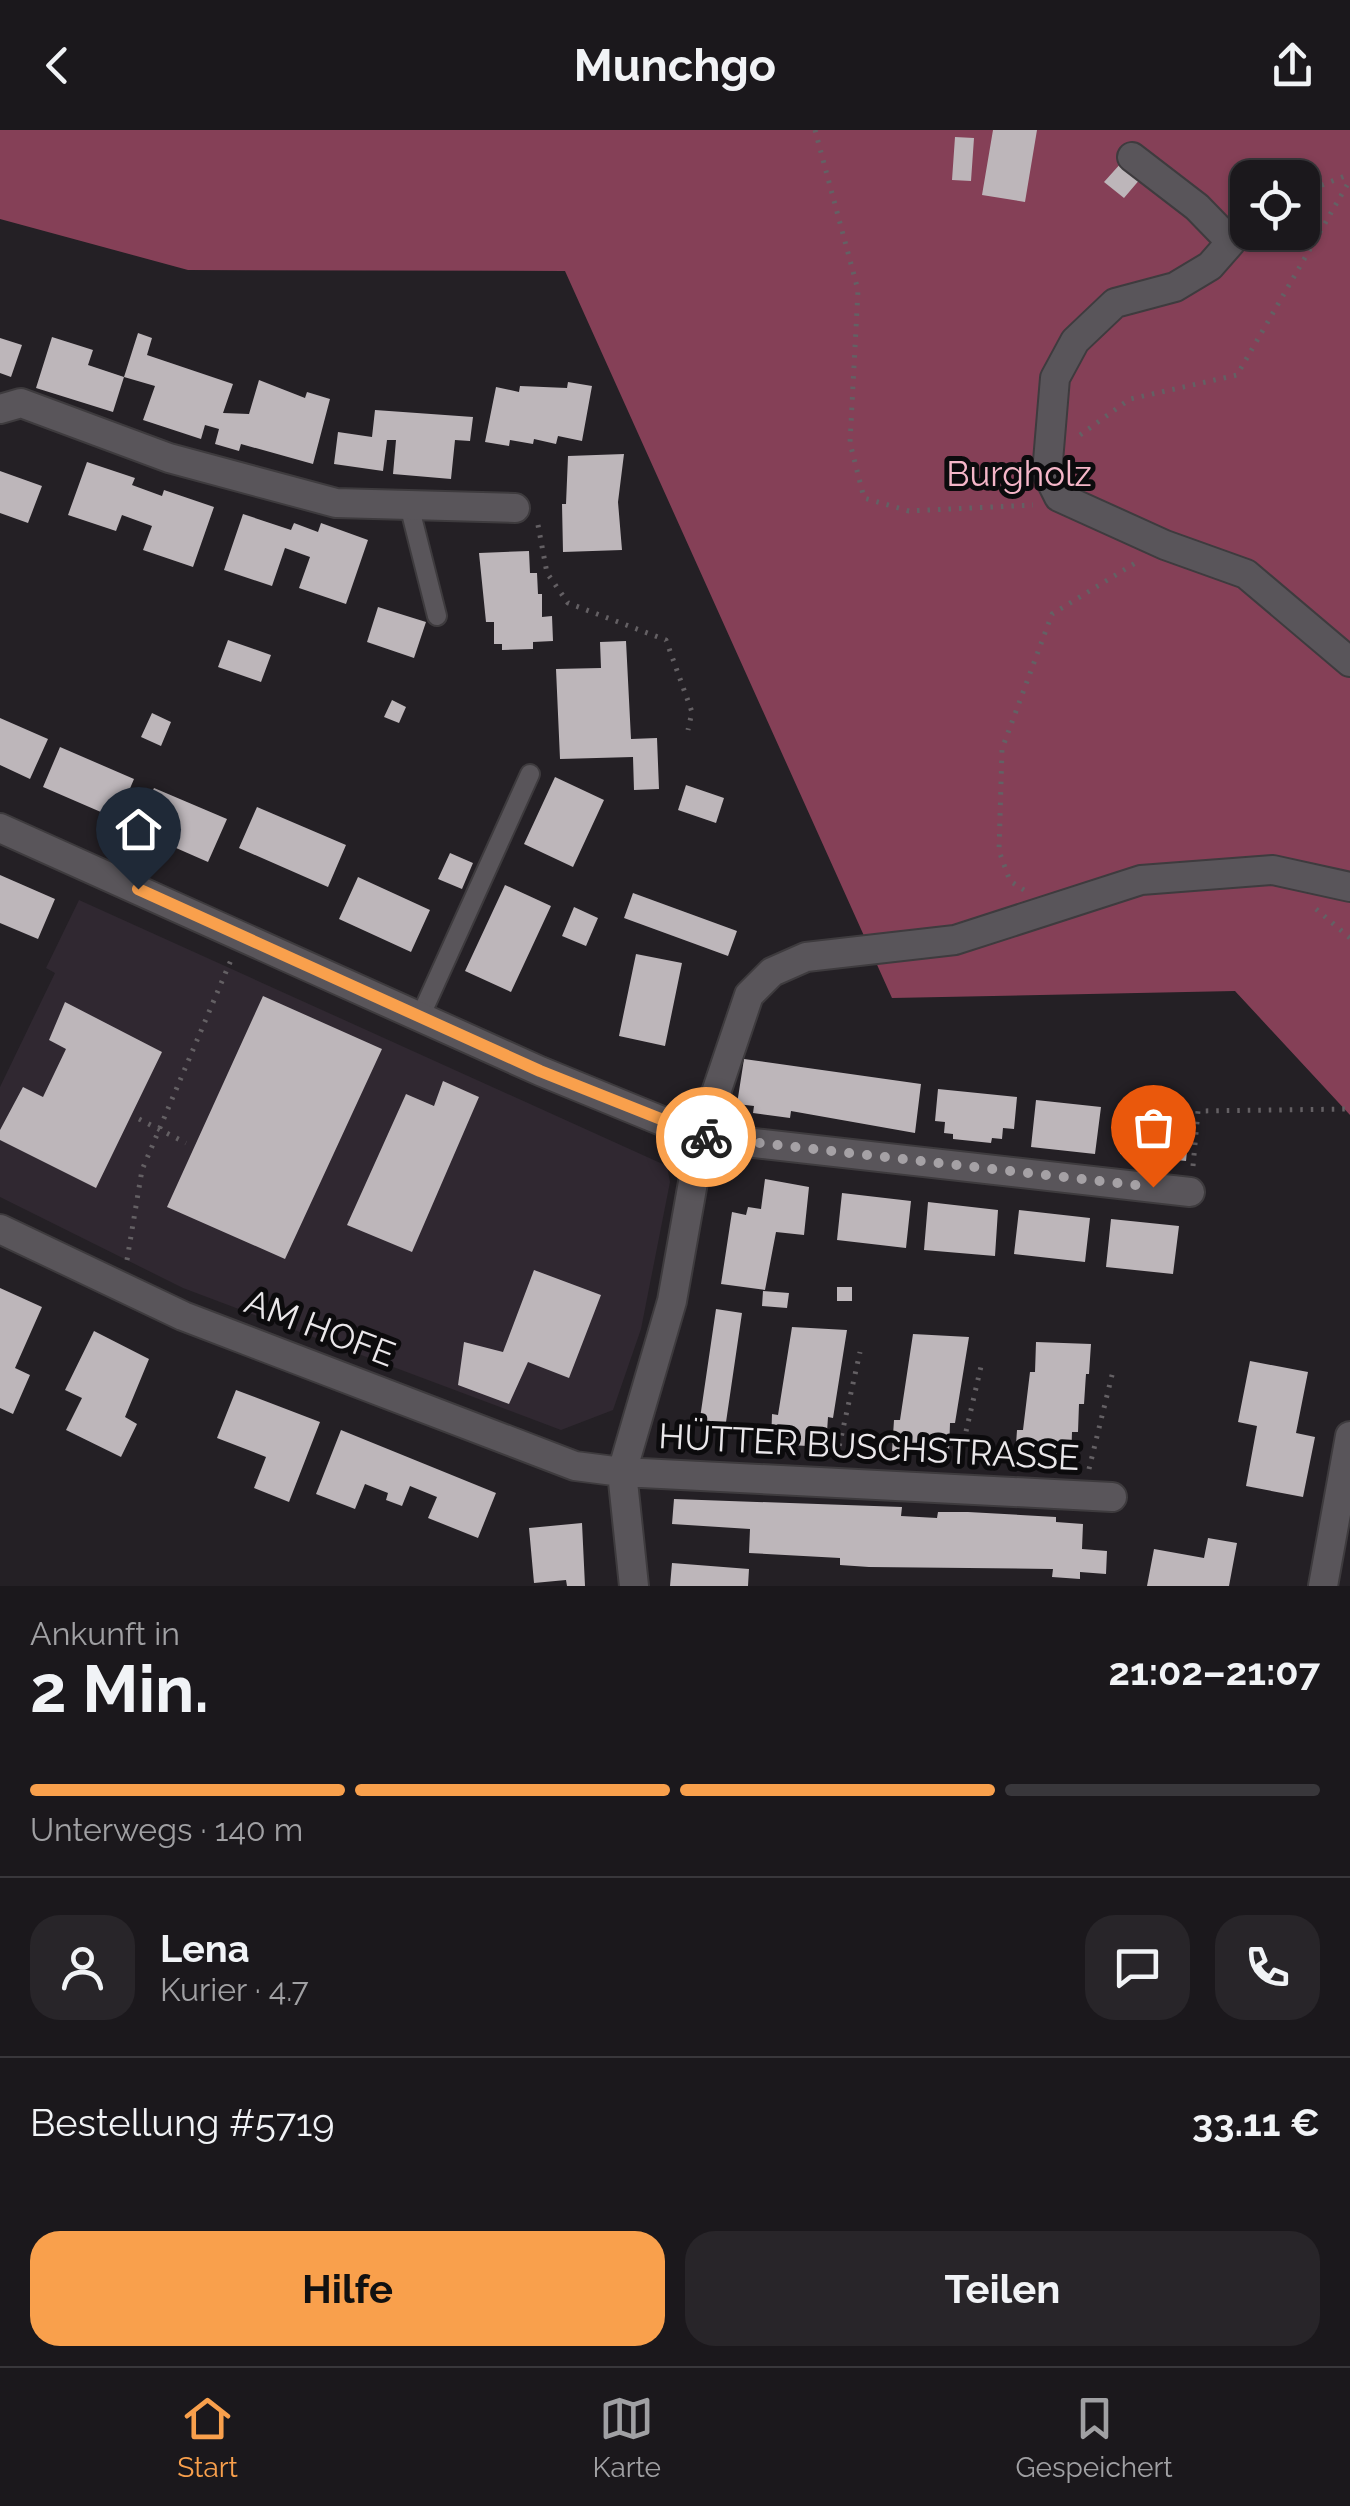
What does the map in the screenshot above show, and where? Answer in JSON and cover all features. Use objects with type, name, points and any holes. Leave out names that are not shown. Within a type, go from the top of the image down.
[{"type":"street","points":[[1132,157],[1197,206],[1231,242],[1210,266],[1175,287],[1115,303],[1075,341],[1055,378],[1046,473],[1059,497],[1165,545],[1246,574],[1350,662]]},
{"type":"street","points":[[7,403],[169,458],[336,504],[515,508]]},
{"type":"street","points":[[0,828],[616,1104],[701,1137],[1190,1192]]},
{"type":"street","name":"HÜTTER BUSCHSTRASSE","points":[[634,1586],[622,1472],[672,1301],[701,1137],[749,995],[772,972],[806,957],[956,940],[1141,880],[1273,870],[1350,887]]},
{"type":"street","name":"AM HOFE","points":[[0,1228],[122,1289],[575,1466],[622,1472]]},
{"type":"street","points":[[1323,1586],[1350,1436]]},
{"type":"street","name":"HÜTTER BUSCHSTRASSE","points":[[622,1472],[1112,1498]]},
{"type":"lane","points":[[409,506],[437,616]]},
{"type":"lane","points":[[421,1016],[530,774]]},
{"type":"path","points":[[815,130],[858,290],[850,443],[864,498],[910,511],[1044,504],[1059,497]]},
{"type":"path","points":[[1320,187],[1350,177]]},
{"type":"path","points":[[1077,438],[1130,398],[1237,374],[1350,177]]},
{"type":"path","points":[[515,508],[536,514],[547,573],[568,603],[666,640],[692,712],[688,730]]},
{"type":"path","points":[[1010,880],[999,851],[1002,749],[1052,614],[1165,545]]},
{"type":"path","points":[[122,1289],[142,1170],[242,935]]},
{"type":"path","points":[[1190,1192],[1198,1111],[1350,1109]]},
{"type":"path","points":[[139,1119],[186,1143]]},
{"type":"path","points":[[830,1483],[860,1352]]},
{"type":"path","points":[[953,1490],[982,1362]]},
{"type":"path","points":[[1082,1496],[1113,1371]]},
{"type":"shaded area","points":[[79,900],[667,1166],[670,1182],[641,1329],[613,1410],[561,1430],[183,1288],[0,1197],[0,1087],[55,973],[46,968]]},
{"type":"green space","name":"Burgholz","points":[[0,130],[1350,130],[1350,1115],[1235,991],[892,998],[565,271],[188,270],[0,219]]},
{"type":"building","points":[[993,130],[1037,130],[1025,202],[982,195]]},
{"type":"building","points":[[955,137],[974,138],[971,181],[952,180]]},
{"type":"building","points":[[1122,162],[1141,178],[1124,198],[1104,182]]},
{"type":"building","points":[[138,333],[152,338],[147,355],[233,384],[223,413],[249,414],[259,380],[305,398],[307,392],[330,399],[313,464],[241,444],[239,451],[215,444],[219,429],[205,425],[201,439],[143,420],[155,386],[124,377]]},
{"type":"building","points":[[52,337],[93,350],[88,365],[124,377],[113,412],[36,388]]},
{"type":"building","points":[[0,338],[22,345],[11,377],[0,373]]},
{"type":"building","points":[[568,382],[592,386],[582,441],[558,436],[556,444],[534,439],[533,444],[510,440],[509,446],[485,442],[496,387],[519,392],[520,386],[567,388]]},
{"type":"building","points":[[375,410],[473,417],[470,441],[455,440],[451,479],[393,474],[396,440],[387,440],[383,471],[334,464],[338,432],[372,437]]},
{"type":"building","points":[[624,454],[618,502],[622,550],[563,552],[562,504],[566,504],[568,456]]},
{"type":"building","points":[[87,462],[135,478],[132,485],[162,496],[164,490],[214,507],[193,567],[143,550],[152,526],[122,515],[116,531],[68,515]]},
{"type":"building","points":[[0,471],[42,486],[28,523],[0,513]]},
{"type":"building","points":[[243,514],[291,530],[294,523],[318,532],[321,523],[368,540],[346,604],[299,588],[310,557],[285,548],[272,586],[224,570]]},
{"type":"building","points":[[529,551],[530,573],[537,573],[538,594],[542,594],[542,617],[552,616],[553,641],[533,642],[533,649],[502,650],[502,644],[494,644],[494,622],[486,622],[479,553]]},
{"type":"building","points":[[378,607],[426,622],[414,658],[367,642]]},
{"type":"building","points":[[228,640],[271,655],[261,682],[218,667]]},
{"type":"building","points":[[626,641],[631,739],[657,738],[659,789],[634,790],[633,757],[560,759],[556,669],[601,668],[600,642]]},
{"type":"building","points":[[392,700],[406,707],[399,723],[384,717]]},
{"type":"building","points":[[152,713],[171,722],[161,746],[141,737]]},
{"type":"building","points":[[0,718],[48,739],[30,779],[0,765]]},
{"type":"building","points":[[60,747],[134,779],[117,819],[43,787]]},
{"type":"building","points":[[555,777],[604,800],[573,867],[524,844]]},
{"type":"building","points":[[686,785],[724,798],[716,823],[678,810]]},
{"type":"building","points":[[154,788],[227,819],[208,862],[135,830]]},
{"type":"building","points":[[257,807],[346,845],[328,887],[239,848]]},
{"type":"building","points":[[450,853],[473,863],[462,889],[438,879]]},
{"type":"building","points":[[0,875],[55,899],[38,939],[0,923]]},
{"type":"building","points":[[358,877],[430,910],[411,952],[339,919]]},
{"type":"building","points":[[505,885],[551,906],[511,992],[465,971]]},
{"type":"building","points":[[633,893],[737,931],[728,956],[624,918]]},
{"type":"building","points":[[574,907],[598,918],[586,946],[562,936]]},
{"type":"building","points":[[636,954],[682,963],[665,1046],[619,1036]]},
{"type":"building","points":[[263,996],[382,1049],[285,1259],[167,1207]]},
{"type":"building","points":[[65,1002],[162,1052],[96,1188],[0,1140],[0,1130],[23,1087],[43,1097],[66,1049],[49,1040]]},
{"type":"building","points":[[744,1059],[921,1084],[915,1133],[791,1111],[790,1118],[753,1113],[754,1106],[737,1104]]},
{"type":"building","points":[[443,1081],[479,1097],[412,1252],[347,1225],[406,1094],[434,1106]]},
{"type":"building","points":[[938,1089],[1017,1097],[1014,1129],[1003,1128],[1002,1139],[992,1138],[991,1143],[953,1139],[953,1134],[944,1133],[945,1122],[935,1121]]},
{"type":"building","points":[[1036,1100],[1101,1107],[1095,1154],[1031,1147]]},
{"type":"building","points":[[1125,1106],[1191,1113],[1186,1161],[1120,1154]]},
{"type":"building","points":[[765,1179],[809,1187],[804,1235],[776,1232],[765,1290],[721,1284],[732,1212],[746,1215],[748,1207],[761,1209]]},
{"type":"building","points":[[842,1193],[911,1201],[906,1248],[837,1240]]},
{"type":"building","points":[[928,1202],[998,1210],[995,1256],[924,1250]]},
{"type":"building","points":[[1019,1210],[1090,1218],[1085,1262],[1014,1254]]},
{"type":"building","points":[[1111,1219],[1179,1226],[1173,1274],[1106,1267]]},
{"type":"building","points":[[534,1270],[601,1295],[569,1378],[528,1362],[509,1404],[458,1385],[464,1342],[503,1352]]},
{"type":"building","points":[[837,1287],[852,1287],[852,1301],[837,1301]]},
{"type":"building","points":[[0,1288],[42,1307],[15,1368],[30,1375],[13,1414],[0,1408]]},
{"type":"building","points":[[763,1291],[789,1293],[787,1308],[762,1306]]},
{"type":"building","points":[[716,1309],[742,1313],[725,1429],[699,1425]]},
{"type":"building","points":[[792,1327],[847,1330],[833,1418],[828,1417],[826,1447],[771,1444],[772,1414],[778,1415]]},
{"type":"building","points":[[94,1331],[149,1359],[125,1417],[137,1424],[121,1457],[66,1430],[82,1398],[65,1390]]},
{"type":"building","points":[[913,1334],[969,1337],[955,1423],[950,1423],[949,1454],[892,1451],[894,1420],[900,1420]]},
{"type":"building","points":[[1036,1342],[1091,1344],[1084,1404],[1079,1404],[1078,1432],[1072,1432],[1071,1462],[1015,1459],[1030,1372],[1035,1372]]},
{"type":"building","points":[[1250,1361],[1308,1372],[1296,1433],[1315,1437],[1303,1497],[1246,1486],[1257,1426],[1238,1422]]},
{"type":"building","points":[[236,1390],[320,1422],[289,1502],[254,1488],[266,1457],[217,1438]]},
{"type":"building","points":[[341,1430],[496,1493],[478,1538],[428,1518],[437,1497],[410,1486],[402,1506],[386,1500],[388,1493],[365,1484],[355,1509],[316,1494]]},
{"type":"building","points":[[674,1499],[902,1507],[901,1516],[937,1518],[938,1512],[1056,1517],[1056,1522],[1083,1524],[1082,1549],[1107,1551],[1106,1574],[1080,1572],[1080,1579],[1052,1577],[1053,1569],[869,1567],[840,1565],[840,1558],[749,1553],[750,1529],[672,1524]]},
{"type":"building","points":[[582,1523],[585,1586],[567,1586],[566,1580],[534,1583],[529,1528]]},
{"type":"building","points":[[1208,1538],[1237,1543],[1229,1586],[1147,1586],[1154,1549],[1204,1558]]},
{"type":"building","points":[[672,1563],[749,1569],[748,1586],[670,1586]]},
{"type":"way so far","points":[[706,1137],[1153,1187]]},
{"type":"route","points":[[138,889],[540,1071],[706,1137]]}]
